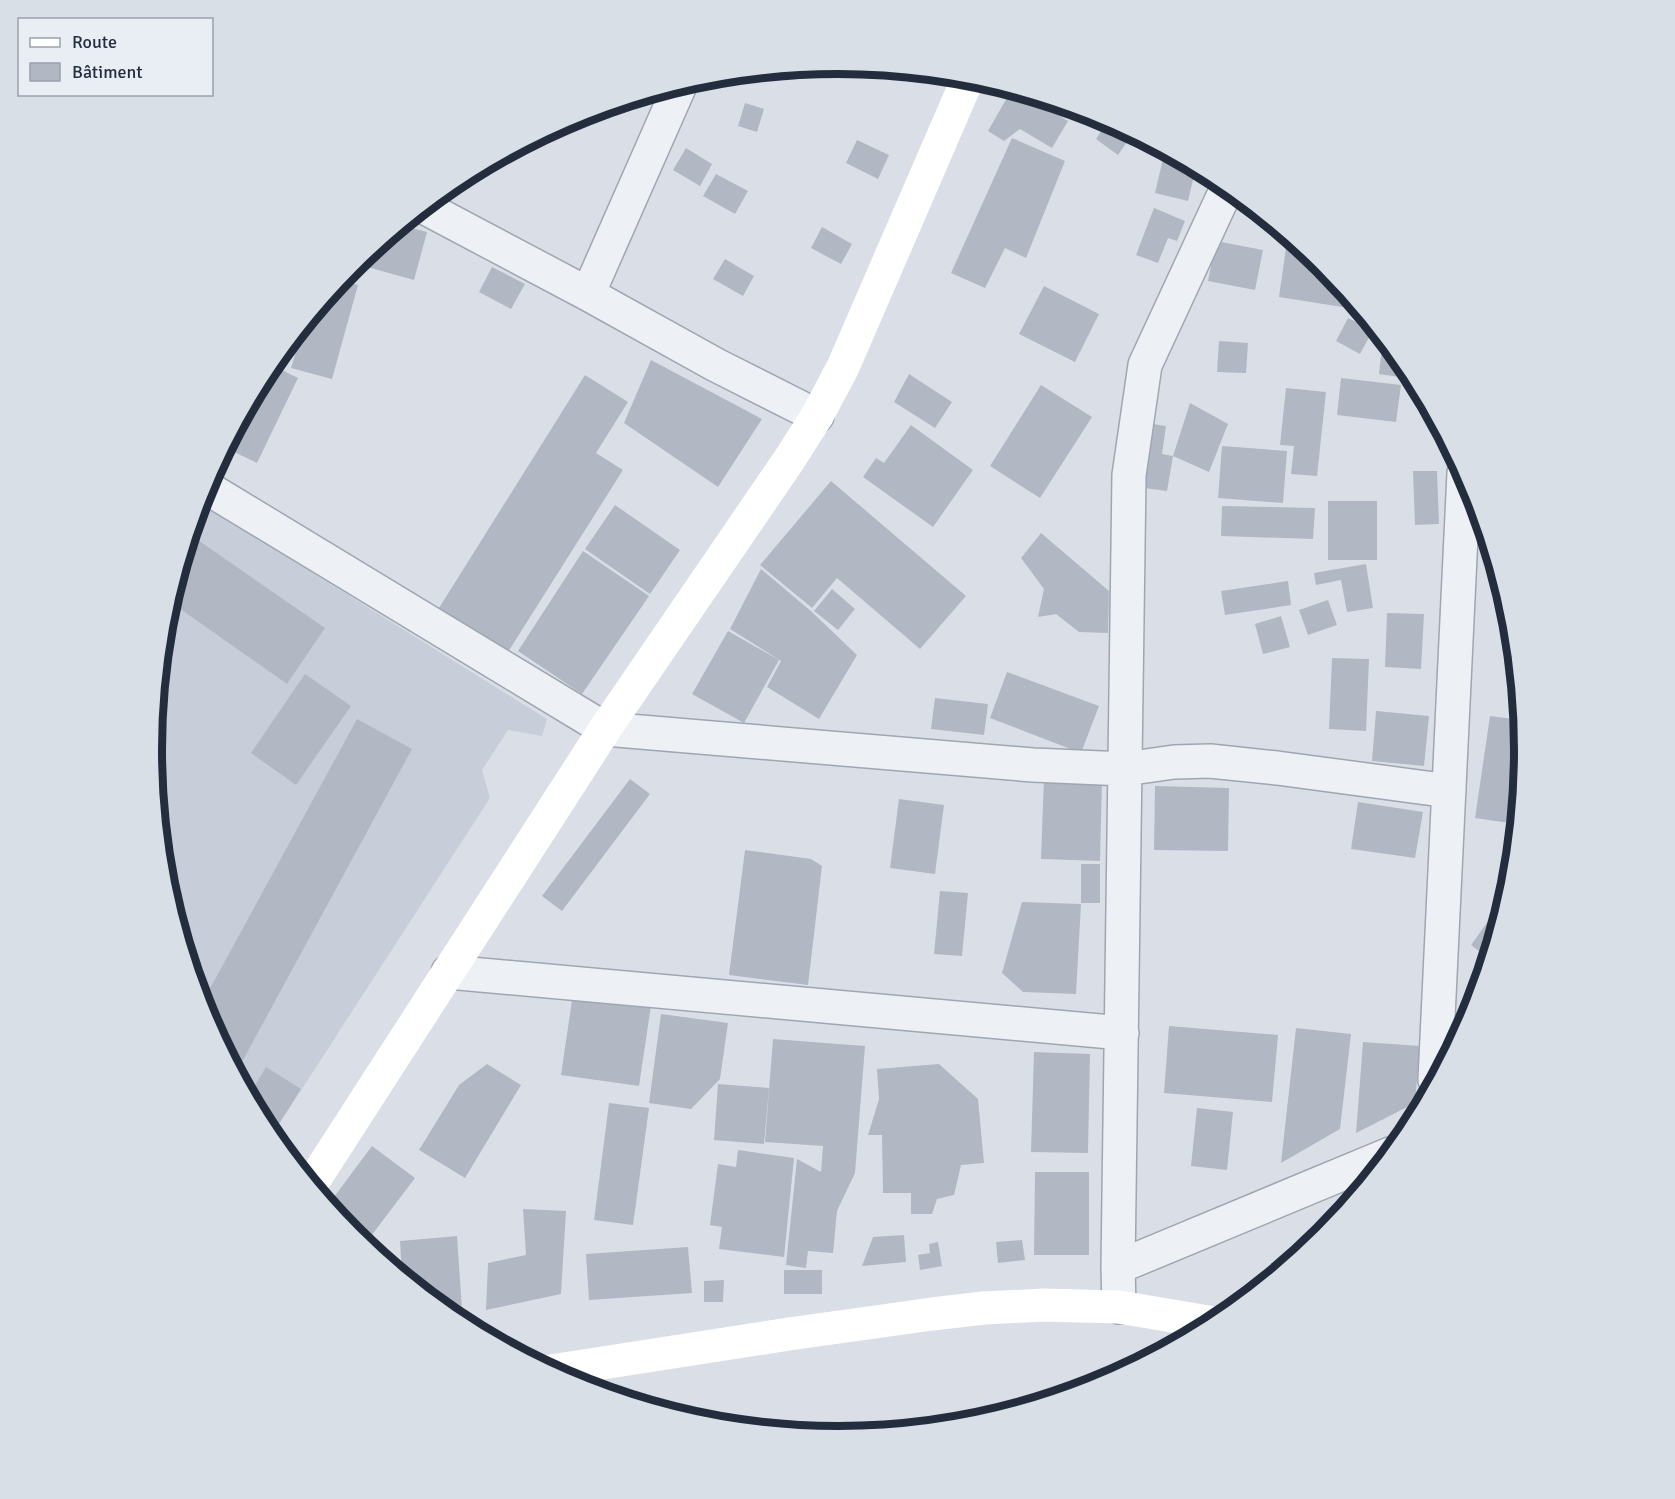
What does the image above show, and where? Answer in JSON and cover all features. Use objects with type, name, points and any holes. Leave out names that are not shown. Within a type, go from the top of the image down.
[{"type":"main road","points":[[315,1178],[605,729],[817,416],[843,367],[965,85]]},
{"type":"main road","points":[[567,1368],[778,1335],[984,1308],[1044,1305],[1119,1307],[1199,1321]]},
{"type":"street","points":[[588,294],[676,94]]},
{"type":"street","points":[[1119,1307],[1129,475],[1145,364],[1223,194]]},
{"type":"street","points":[[430,210],[716,365],[817,416]]},
{"type":"street","points":[[213,491],[605,729],[1033,765],[1125,769],[1174,762],[1210,761],[1449,791]]},
{"type":"street","points":[[1437,1062],[1463,494]]},
{"type":"street","points":[[448,972],[1122,1033]]},
{"type":"street","points":[[1119,1267],[1375,1160]]},
{"type":"shaded area","points":[[207,507],[547,719],[542,736],[508,730],[482,770],[490,798],[277,1128],[231,1048],[197,967],[174,881],[167,838],[161,750],[167,661],[174,618],[185,575]]},
{"type":"building","points":[[1008,96],[1043,106],[1068,121],[1052,148],[1020,129],[1004,141],[988,131]]},
{"type":"building","points":[[745,103],[764,109],[757,132],[738,126]]},
{"type":"building","points":[[1103,128],[1128,140],[1118,155],[1096,139]]},
{"type":"building","points":[[1012,138],[1065,161],[1026,258],[1005,248],[985,288],[951,273]]},
{"type":"building","points":[[857,140],[889,155],[878,179],[846,163]]},
{"type":"building","points":[[686,148],[712,164],[700,186],[673,170]]},
{"type":"building","points":[[1163,157],[1194,175],[1188,201],[1155,193]]},
{"type":"building","points":[[716,174],[748,191],[735,214],[703,196]]},
{"type":"building","points":[[1154,208],[1185,221],[1177,241],[1168,238],[1158,263],[1136,255]]},
{"type":"building","points":[[409,227],[427,232],[414,280],[364,266]]},
{"type":"building","points":[[822,227],[852,244],[841,264],[811,248]]},
{"type":"building","points":[[1216,241],[1263,250],[1255,290],[1208,281]]},
{"type":"building","points":[[1287,244],[1316,271],[1349,308],[1279,297]]},
{"type":"building","points":[[725,259],[754,276],[743,296],[713,279]]},
{"type":"building","points":[[492,267],[525,284],[511,309],[479,292]]},
{"type":"building","points":[[349,283],[358,285],[332,379],[291,368],[297,348],[294,347],[301,338]]},
{"type":"building","points":[[1044,286],[1099,314],[1075,362],[1019,334]]},
{"type":"building","points":[[1348,318],[1364,326],[1371,334],[1360,354],[1336,341]]},
{"type":"building","points":[[1219,341],[1248,343],[1246,373],[1217,372]]},
{"type":"building","points":[[1382,349],[1402,377],[1379,374]]},
{"type":"building","points":[[651,360],[762,419],[718,487],[624,423]]},
{"type":"building","points":[[279,368],[298,378],[257,463],[231,451],[252,411]]},
{"type":"building","points":[[909,374],[952,402],[935,428],[894,402]]},
{"type":"building","points":[[585,375],[628,402],[596,453],[623,470],[508,652],[439,608]]},
{"type":"building","points":[[1341,378],[1401,385],[1396,422],[1337,415]]},
{"type":"building","points":[[1041,385],[1092,417],[1040,498],[990,466]]},
{"type":"building","points":[[1286,388],[1326,392],[1317,476],[1291,474],[1294,446],[1280,445]]},
{"type":"building","points":[[1190,403],[1228,424],[1209,472],[1173,456]]},
{"type":"building","points":[[1146,423],[1166,426],[1162,454],[1173,456],[1167,491],[1137,487]]},
{"type":"building","points":[[911,425],[973,470],[933,527],[863,477],[876,458],[884,463]]},
{"type":"building","points":[[1222,446],[1287,451],[1283,503],[1218,498]]},
{"type":"building","points":[[1413,471],[1437,471],[1439,524],[1415,525]]},
{"type":"building","points":[[831,481],[966,596],[920,649],[837,578],[812,608],[760,565]]},
{"type":"building","points":[[1328,501],[1377,501],[1377,560],[1328,560]]},
{"type":"building","points":[[615,505],[680,550],[650,594],[585,549]]},
{"type":"building","points":[[1222,506],[1315,508],[1313,539],[1221,536]]},
{"type":"building","points":[[1041,533],[1109,591],[1108,633],[1079,632],[1056,614],[1038,617],[1044,589],[1021,558]]},
{"type":"building","points":[[195,538],[325,628],[287,684],[177,607]]},
{"type":"building","points":[[583,551],[649,596],[582,694],[518,651]]},
{"type":"building","points":[[1366,564],[1373,608],[1347,612],[1341,580],[1316,585],[1314,573]]},
{"type":"building","points":[[761,569],[812,612],[857,655],[819,719],[767,687],[781,661],[730,629]]},
{"type":"building","points":[[1288,581],[1291,605],[1225,615],[1221,591]]},
{"type":"building","points":[[832,589],[855,609],[838,630],[814,611]]},
{"type":"building","points":[[1328,600],[1337,625],[1308,635],[1299,610]]},
{"type":"building","points":[[1387,613],[1424,614],[1421,669],[1385,667]]},
{"type":"building","points":[[1281,616],[1290,647],[1263,654],[1255,624]]},
{"type":"building","points":[[728,631],[779,660],[744,723],[692,694]]},
{"type":"building","points":[[1332,658],[1369,659],[1366,731],[1329,729]]},
{"type":"building","points":[[1007,672],[1099,706],[1081,753],[990,718]]},
{"type":"building","points":[[305,674],[351,706],[296,785],[251,753]]},
{"type":"building","points":[[935,698],[988,704],[984,735],[931,729]]},
{"type":"building","points":[[1376,711],[1429,716],[1424,766],[1372,761]]},
{"type":"building","points":[[1490,716],[1513,719],[1514,750],[1509,823],[1475,818]]},
{"type":"building","points":[[357,719],[412,749],[240,1065],[207,993]]},
{"type":"building","points":[[1044,777],[1102,779],[1100,861],[1041,859]]},
{"type":"building","points":[[630,779],[650,794],[562,911],[542,896]]},
{"type":"building","points":[[1155,786],[1229,788],[1228,851],[1154,850]]},
{"type":"building","points":[[899,799],[944,805],[935,874],[890,868]]},
{"type":"building","points":[[1358,802],[1423,812],[1415,858],[1351,849]]},
{"type":"building","points":[[745,850],[811,859],[822,866],[808,985],[729,975]]},
{"type":"building","points":[[1081,864],[1100,864],[1100,903],[1081,903]]},
{"type":"building","points":[[940,891],[968,893],[962,956],[934,954]]},
{"type":"building","points":[[1022,902],[1081,904],[1076,994],[1023,992],[1002,973]]},
{"type":"building","points":[[1492,916],[1482,953],[1471,945]]},
{"type":"building","points":[[574,987],[652,999],[639,1086],[561,1075]]},
{"type":"building","points":[[661,1014],[728,1023],[720,1079],[691,1109],[649,1103]]},
{"type":"building","points":[[1169,1026],[1278,1035],[1272,1102],[1164,1093]]},
{"type":"building","points":[[1296,1028],[1351,1034],[1340,1129],[1281,1163]]},
{"type":"building","points":[[773,1039],[865,1046],[855,1173],[837,1211],[833,1253],[808,1251],[806,1268],[786,1265],[797,1159],[821,1172],[823,1146],[765,1142]]},
{"type":"building","points":[[1363,1042],[1420,1046],[1413,1104],[1356,1133]]},
{"type":"building","points":[[1034,1052],[1090,1054],[1088,1153],[1031,1152]]},
{"type":"building","points":[[487,1064],[521,1085],[465,1178],[419,1150],[459,1085]]},
{"type":"building","points":[[939,1064],[978,1099],[984,1163],[961,1165],[954,1195],[937,1199],[932,1214],[911,1214],[911,1193],[883,1193],[882,1135],[868,1135],[879,1099],[877,1069]]},
{"type":"building","points":[[266,1067],[301,1089],[277,1127],[253,1089]]},
{"type":"building","points":[[718,1084],[769,1088],[764,1144],[714,1140]]},
{"type":"building","points":[[609,1103],[649,1108],[633,1225],[594,1220]]},
{"type":"building","points":[[1197,1108],[1233,1112],[1227,1170],[1191,1166]]},
{"type":"building","points":[[372,1146],[415,1178],[370,1238],[333,1199]]},
{"type":"building","points":[[738,1150],[794,1158],[784,1257],[719,1249],[722,1227],[710,1225],[718,1164],[736,1167]]},
{"type":"building","points":[[1035,1172],[1089,1172],[1089,1255],[1034,1255]]},
{"type":"building","points":[[523,1209],[566,1211],[561,1294],[486,1310],[488,1263],[526,1255]]},
{"type":"building","points":[[904,1235],[906,1262],[862,1266],[873,1237]]},
{"type":"building","points":[[457,1236],[462,1312],[401,1266],[400,1241]]},
{"type":"building","points":[[1022,1240],[1025,1260],[998,1263],[996,1242]]},
{"type":"building","points":[[938,1242],[942,1266],[920,1270],[918,1255],[930,1253],[929,1244]]},
{"type":"building","points":[[688,1247],[692,1293],[589,1300],[586,1254]]},
{"type":"building","points":[[784,1270],[822,1270],[822,1294],[784,1294]]},
{"type":"building","points":[[724,1280],[723,1302],[704,1302],[704,1281]]}]
